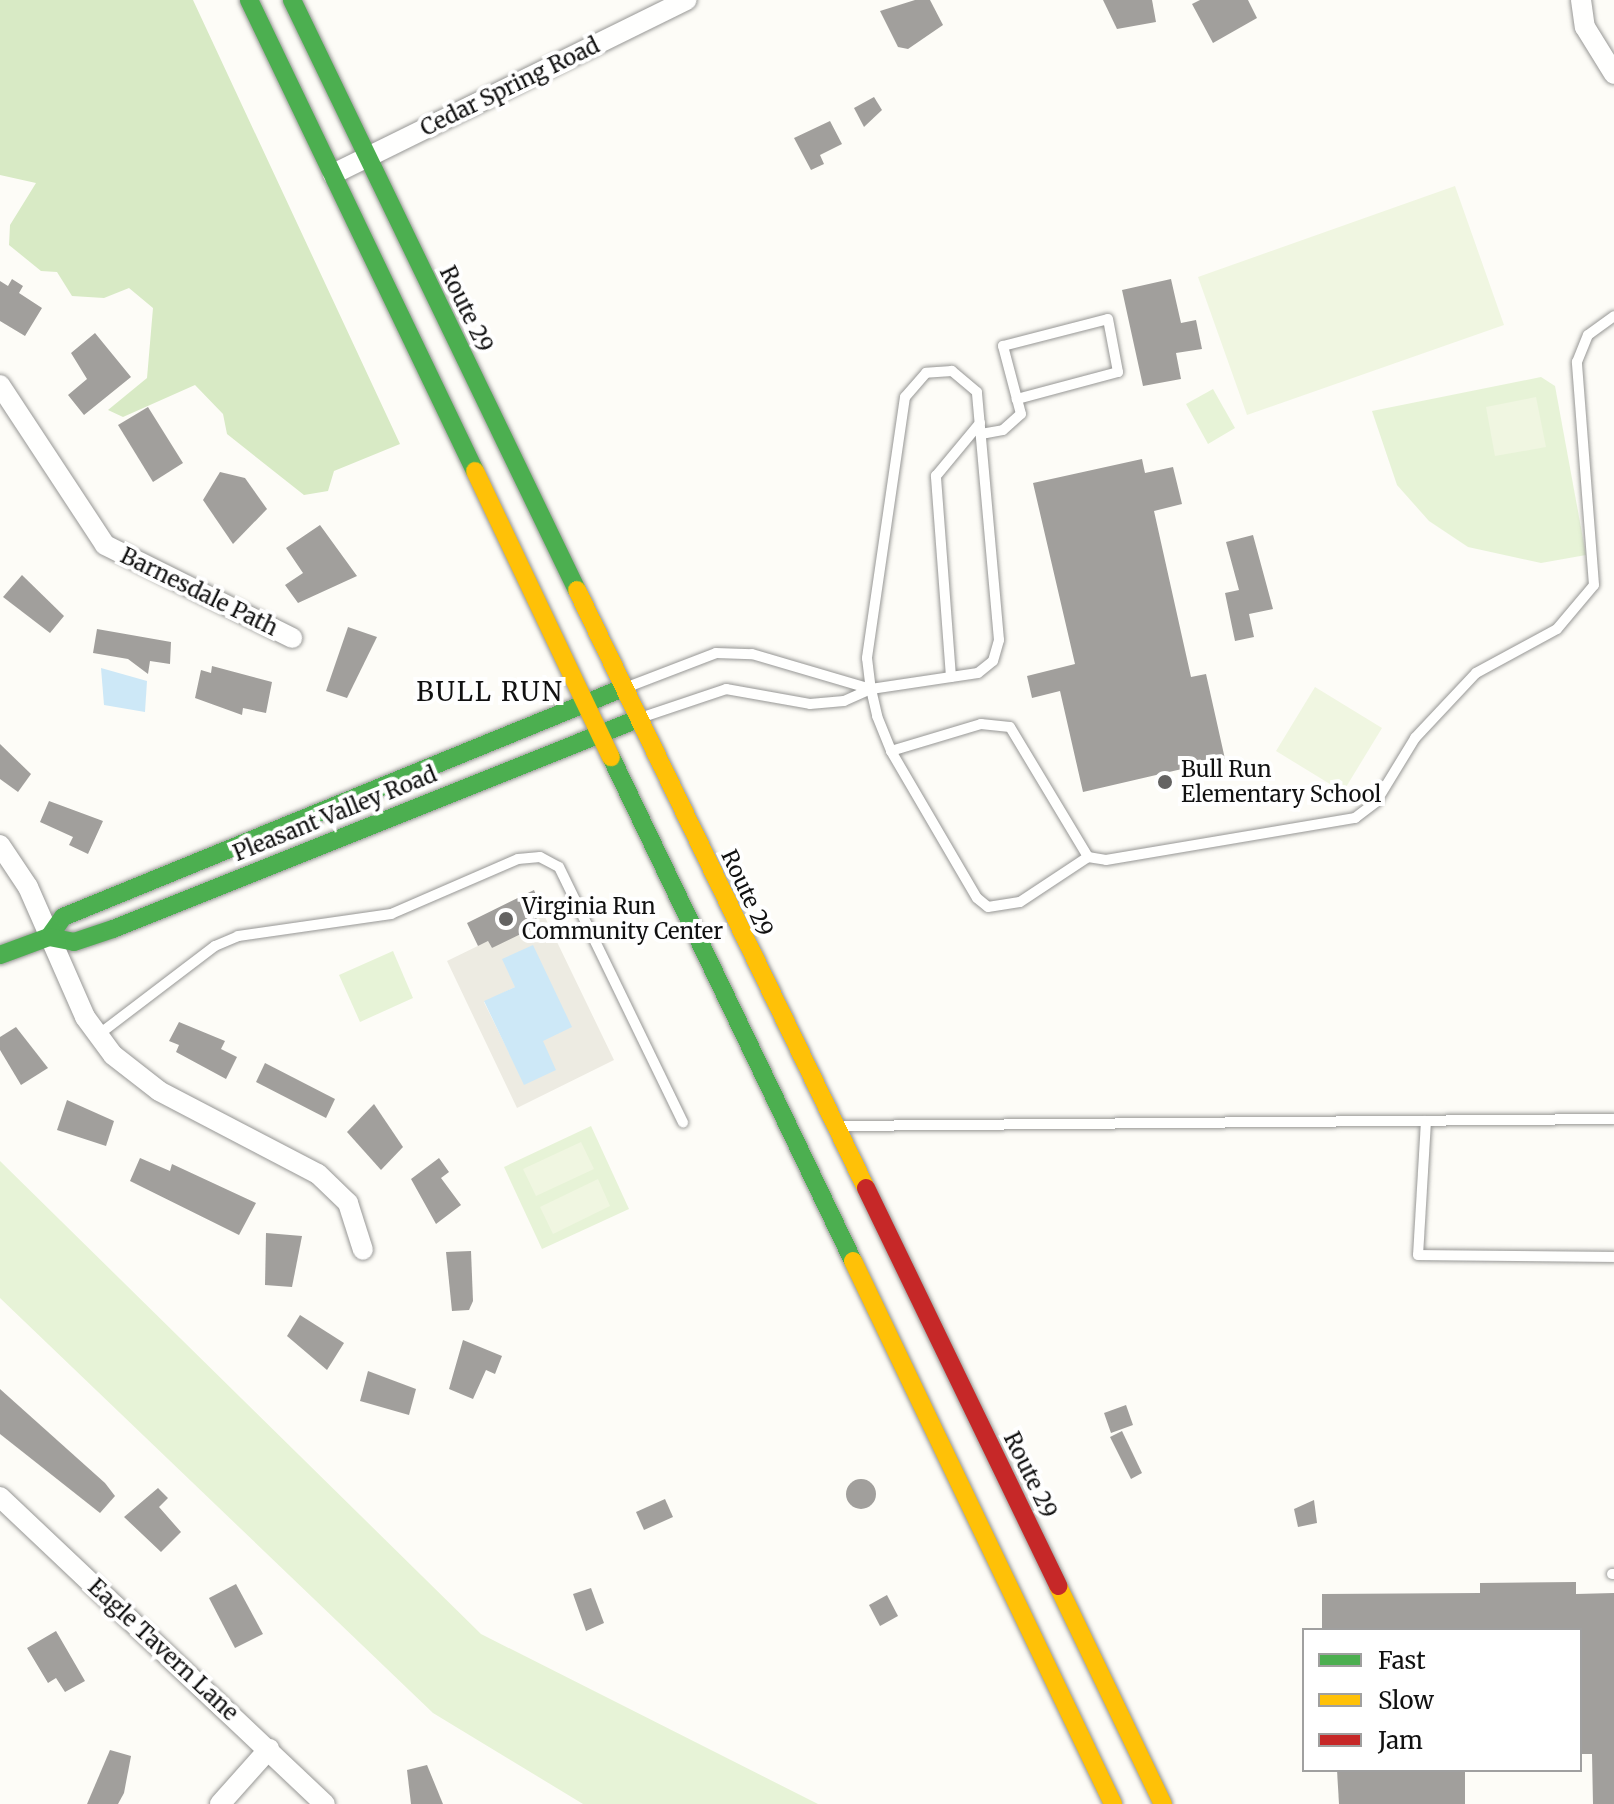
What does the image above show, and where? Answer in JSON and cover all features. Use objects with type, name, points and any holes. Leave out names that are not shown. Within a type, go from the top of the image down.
[{"type":"main road","points":[[249,0],[1113,1804]]},
{"type":"main road","name":"Route 29","points":[[292,0],[832,1126],[1162,1803]]},
{"type":"main road","name":"Pleasant Valley Road","points":[[49,937],[63,917],[623,688]]},
{"type":"main road","name":"Pleasant Valley Road","points":[[0,955],[49,937],[74,942],[113,929],[638,719]]},
{"type":"street","name":"Cedar Spring Road","points":[[333,174],[687,0]]},
{"type":"street","points":[[1581,0],[1585,27],[1614,74]]},
{"type":"street","name":"Barnesdale Path","points":[[0,385],[105,545],[292,638]]},
{"type":"street","points":[[0,845],[98,1035],[159,1091],[318,1174],[348,1203],[363,1250]]},
{"type":"street","name":"Eagle Tavern Lane","points":[[0,1497],[325,1804]]},
{"type":"street","points":[[220,1804],[269,1749]]},
{"type":"lane","points":[[638,719],[709,691],[747,689],[810,704],[871,689],[978,673],[993,661],[999,640],[977,392],[967,378],[939,371],[913,380],[867,658],[871,689],[891,751],[988,907],[1020,902],[1088,857],[1106,860],[1355,818],[1376,802],[1415,738],[1476,673],[1569,619],[1597,573],[1577,362],[1588,335],[1614,316]]},
{"type":"lane","points":[[980,428],[1003,430],[1021,414],[1017,399],[1003,346],[1108,319],[1118,372],[1017,399]]},
{"type":"lane","points":[[951,677],[936,476],[980,428]]},
{"type":"lane","points":[[623,688],[716,653],[752,654],[871,689]]},
{"type":"lane","points":[[891,751],[981,724],[1010,727],[1088,857]]},
{"type":"lane","points":[[98,1035],[215,946],[238,936],[391,914],[518,859],[540,857],[559,867],[683,1122]]},
{"type":"lane","points":[[832,1126],[1614,1119]]},
{"type":"lane","points":[[1426,1121],[1418,1255],[1614,1257]]},
{"type":"green space","points":[[0,0],[193,0],[400,444],[334,471],[328,491],[304,495],[227,434],[223,414],[195,385],[123,417],[108,410],[147,378],[153,308],[129,288],[104,298],[72,296],[57,272],[41,271],[9,245],[10,225],[36,183],[0,175]]},
{"type":"green space","points":[[1455,186],[1504,325],[1247,415],[1198,277]]},
{"type":"green space","points":[[1541,377],[1555,386],[1586,555],[1541,563],[1468,547],[1429,521],[1397,485],[1372,411]]},
{"type":"green space","points":[[1213,389],[1235,428],[1208,444],[1186,404]]},
{"type":"green space","points":[[1536,397],[1546,447],[1495,456],[1486,407]]},
{"type":"green space","points":[[1315,687],[1382,728],[1343,792],[1276,751]]},
{"type":"green space","points":[[393,951],[413,998],[360,1022],[339,975]]},
{"type":"green space","points":[[591,1126],[629,1209],[542,1249],[504,1167]]},
{"type":"green space","points":[[581,1142],[594,1169],[536,1196],[523,1169]]},
{"type":"green space","points":[[0,1161],[481,1634],[818,1804],[583,1804],[433,1713],[0,1298]]},
{"type":"green space","points":[[598,1179],[610,1206],[553,1234],[540,1207]]},
{"type":"shaded area","points":[[544,915],[614,1060],[517,1108],[447,961],[488,941],[492,948]],"holes":[[[515,987],[525,1085],[484,1002]]]},
{"type":"water","points":[[101,668],[147,681],[145,712],[104,705]]},
{"type":"water","points":[[533,945],[572,1027],[543,1041],[556,1070],[524,1085],[484,1001],[515,987],[502,959]]},
{"type":"building","points":[[915,0],[930,0],[943,25],[908,49],[898,47],[880,11]]},
{"type":"building","points":[[1103,0],[1152,0],[1156,22],[1117,29]]},
{"type":"building","points":[[1200,0],[1248,0],[1257,18],[1213,43],[1192,4]]},
{"type":"building","points":[[874,97],[882,110],[864,127],[854,108]]},
{"type":"building","points":[[830,121],[842,144],[820,155],[824,164],[811,170],[794,138]]},
{"type":"building","points":[[12,279],[23,286],[19,293],[42,308],[25,336],[0,321],[0,281],[8,286]]},
{"type":"building","points":[[1171,279],[1181,323],[1196,320],[1202,349],[1176,353],[1181,379],[1143,386],[1122,290]]},
{"type":"building","points":[[95,333],[131,377],[84,415],[68,395],[87,379],[71,353]]},
{"type":"building","points":[[148,407],[183,463],[153,482],[118,425]]},
{"type":"building","points":[[1142,459],[1145,473],[1173,467],[1182,504],[1154,511],[1191,677],[1206,674],[1225,759],[1083,792],[1060,691],[1032,698],[1027,676],[1075,664],[1033,483]]},
{"type":"building","points":[[220,472],[245,478],[267,509],[233,544],[203,500]]},
{"type":"building","points":[[320,525],[357,576],[298,603],[285,585],[303,573],[286,548]]},
{"type":"building","points":[[1253,535],[1273,609],[1249,614],[1254,637],[1235,641],[1225,593],[1239,590],[1226,542]]},
{"type":"building","points":[[22,575],[64,616],[50,633],[3,597]]},
{"type":"building","points":[[348,627],[377,637],[347,698],[326,691]]},
{"type":"building","points":[[97,629],[171,642],[170,664],[150,661],[148,674],[128,659],[93,653]]},
{"type":"building","points":[[212,666],[272,682],[266,713],[243,708],[242,715],[195,698],[201,670],[211,673]]},
{"type":"building","points":[[0,744],[31,774],[18,792],[0,779]]},
{"type":"building","points":[[49,801],[103,821],[88,854],[69,845],[73,837],[40,822]]},
{"type":"building","name":"Virginia Run Community Center","points":[[534,890],[544,915],[527,923],[531,929],[492,948],[488,941],[478,946],[467,923]]},
{"type":"building","points":[[179,1022],[225,1041],[221,1049],[237,1057],[226,1079],[176,1052],[179,1045],[169,1041]]},
{"type":"building","points":[[16,1027],[48,1068],[21,1085],[0,1050],[0,1037]]},
{"type":"building","points":[[265,1063],[335,1099],[326,1118],[256,1082]]},
{"type":"building","points":[[67,1100],[114,1121],[106,1146],[57,1130]]},
{"type":"building","points":[[374,1104],[403,1147],[381,1170],[347,1132]]},
{"type":"building","points":[[140,1158],[170,1171],[172,1164],[256,1203],[239,1235],[130,1181]]},
{"type":"building","points":[[439,1158],[449,1172],[441,1178],[461,1205],[436,1224],[411,1179]]},
{"type":"building","points":[[266,1233],[302,1236],[292,1287],[265,1285]]},
{"type":"building","points":[[471,1251],[473,1301],[469,1310],[452,1311],[446,1252]]},
{"type":"building","points":[[300,1315],[344,1343],[327,1370],[287,1336]]},
{"type":"building","points":[[463,1340],[502,1356],[495,1374],[486,1370],[473,1399],[449,1389]]},
{"type":"building","points":[[368,1371],[416,1389],[409,1415],[360,1401]]},
{"type":"building","points":[[0,1389],[105,1483],[115,1496],[100,1513],[0,1434]]},
{"type":"building","points":[[1126,1405],[1133,1425],[1111,1433],[1104,1413]]},
{"type":"building","points":[[1122,1431],[1142,1473],[1131,1479],[1110,1437]]},
{"type":"building","points":[[861,1479],[872,1483],[876,1494],[872,1505],[861,1509],[850,1505],[846,1494],[850,1483]]},
{"type":"building","points":[[158,1488],[168,1498],[159,1507],[181,1532],[161,1552],[124,1517]]},
{"type":"building","points":[[665,1499],[673,1517],[644,1530],[636,1512]]},
{"type":"building","points":[[1314,1500],[1317,1523],[1298,1527],[1294,1509]]},
{"type":"building","points":[[1576,1582],[1576,1594],[1614,1593],[1614,1804],[1593,1804],[1592,1754],[1582,1754],[1582,1628],[1322,1628],[1322,1594],[1480,1593],[1480,1583]]},
{"type":"building","points":[[236,1584],[263,1634],[235,1648],[209,1598]]},
{"type":"building","points":[[591,1588],[604,1623],[586,1631],[573,1594]]},
{"type":"building","points":[[887,1595],[898,1616],[880,1626],[869,1605]]},
{"type":"building","points":[[56,1631],[85,1681],[65,1692],[56,1678],[48,1683],[27,1648]]},
{"type":"building","points":[[110,1750],[131,1756],[124,1793],[118,1804],[87,1804]]},
{"type":"building","points":[[427,1765],[443,1804],[411,1804],[407,1770]]},
{"type":"building","points":[[1337,1772],[1465,1772],[1465,1804],[1339,1804]]},
{"type":"traffic: fast","points":[[249,0],[475,471]]},
{"type":"traffic: fast","points":[[292,0],[577,590]]},
{"type":"traffic: fast","points":[[49,937],[63,917],[623,688]]},
{"type":"traffic: fast","points":[[0,955],[49,937],[74,942],[113,929],[638,719]]},
{"type":"traffic: fast","points":[[611,757],[853,1261]]},
{"type":"traffic: slow","points":[[475,471],[611,757]]},
{"type":"traffic: slow","points":[[577,590],[866,1188]]},
{"type":"traffic: slow","points":[[853,1261],[1113,1804]]},
{"type":"traffic: slow","points":[[1058,1586],[1163,1804]]},
{"type":"traffic: jam","points":[[866,1188],[1058,1586]]},
{"type":"place","name":"Bull Run Elementary School","points":[[1165,782]]},
{"type":"place","name":"Virginia Run Community Center","points":[[506,919]]},
{"type":"district","name":"BULL RUN","points":[[490,692]]}]
